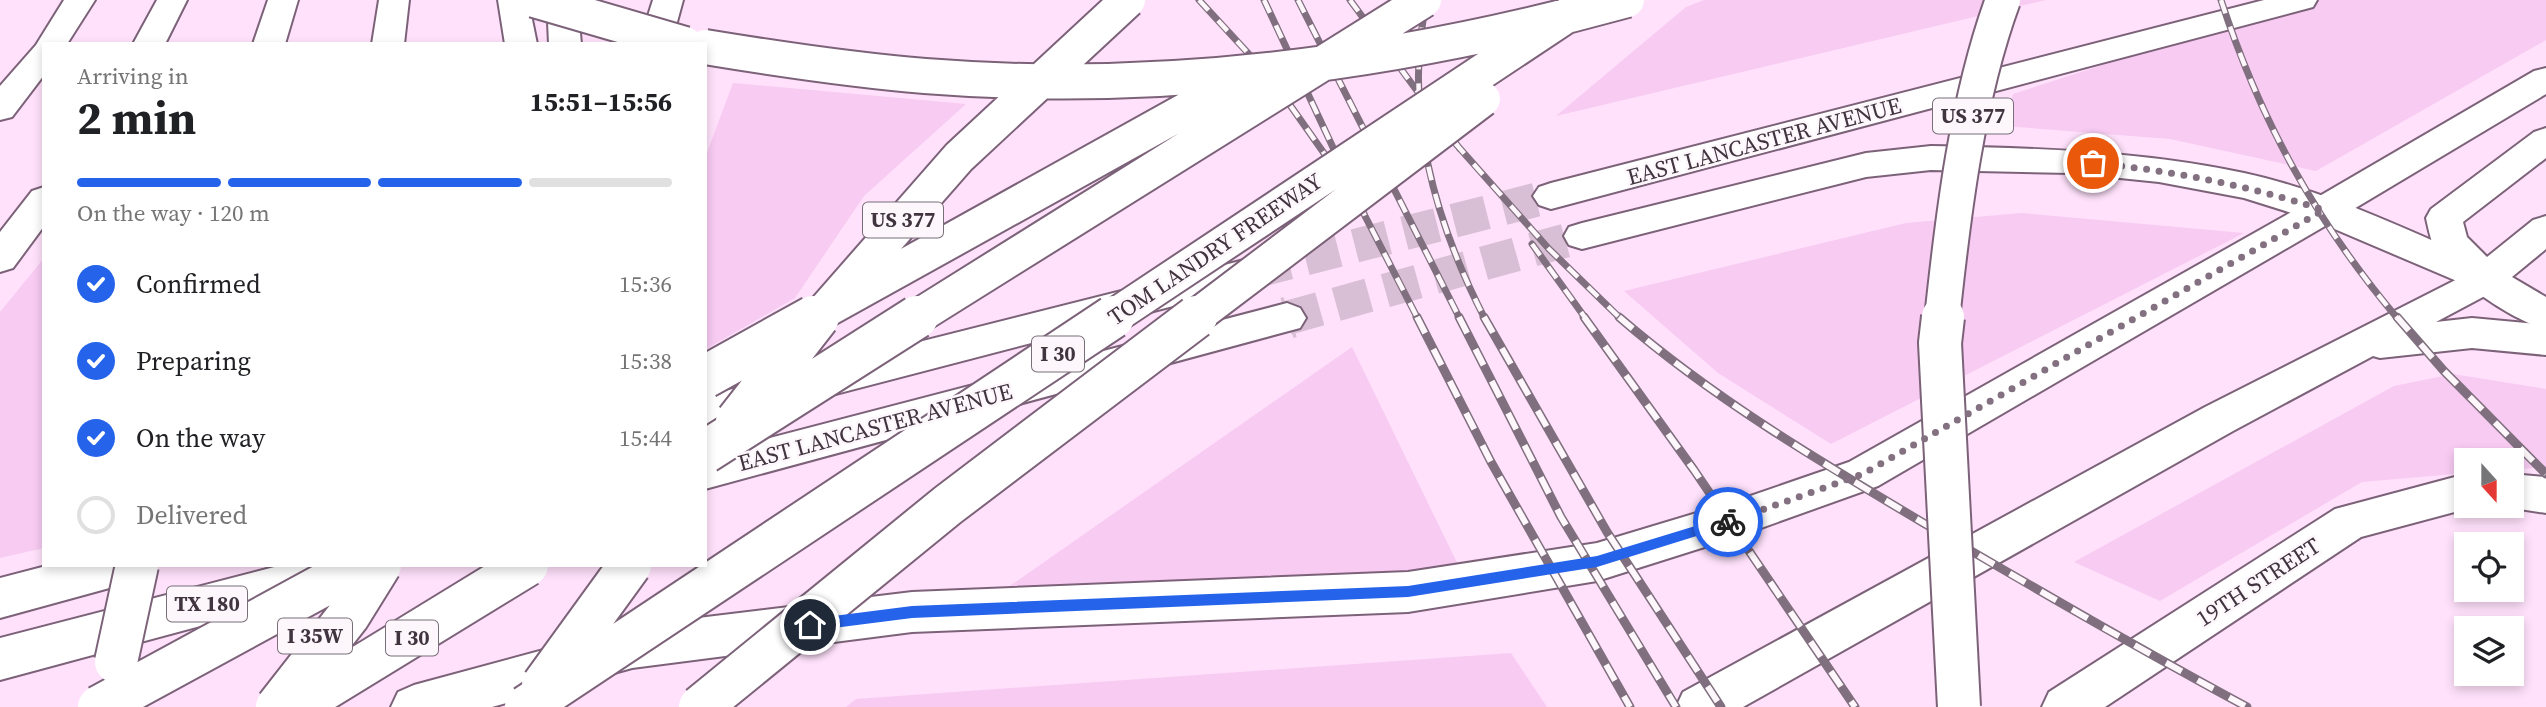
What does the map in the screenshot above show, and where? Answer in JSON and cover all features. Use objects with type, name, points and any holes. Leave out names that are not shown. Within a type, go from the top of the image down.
[{"type":"main road","points":[[52,42],[80,0]]},
{"type":"main road","points":[[150,42],[172,0]]},
{"type":"main road","points":[[270,42],[283,0]]},
{"type":"main road","points":[[388,42],[394,0]]},
{"type":"main road","points":[[513,0],[521,42]]},
{"type":"main road","points":[[534,0],[625,29],[677,42]]},
{"type":"main road","points":[[562,0],[565,42]]},
{"type":"main road","points":[[656,42],[668,0]]},
{"type":"main road","name":"US 377","points":[[707,461],[775,371],[925,196],[994,122],[1128,0]]},
{"type":"main road","points":[[707,376],[1383,0]]},
{"type":"main road","points":[[707,451],[1099,201],[1424,0]]},
{"type":"main road","name":"TOM LANDRY FREEWAY","points":[[527,707],[1590,0]]},
{"type":"main road","points":[[700,707],[948,505],[1615,0]]},
{"type":"main road","points":[[707,47],[831,67],[917,75],[1078,80],[1172,76],[1306,66],[1437,46],[1521,29],[1628,0]]},
{"type":"main road","name":"US 377","points":[[1959,707],[1940,343],[1951,233],[1987,44],[2003,0]]},
{"type":"main road","name":"EAST LANCASTER AVENUE","points":[[1551,196],[2302,0]]},
{"type":"main road","points":[[0,109],[42,56]]},
{"type":"main road","points":[[414,707],[632,647],[899,614],[1408,592],[1597,562],[1733,520],[1863,474],[2324,210],[2546,79]]},
{"type":"main road","points":[[2546,140],[2444,218],[2449,242],[2485,279],[2546,315]]},
{"type":"main road","name":"EAST LANCASTER AVENUE","points":[[1582,236],[1866,165],[1931,158],[2071,160],[2160,170],[2246,186],[2324,210],[2485,279]]},
{"type":"main road","points":[[0,258],[42,203]]},
{"type":"main road","points":[[1699,707],[2194,432],[2485,279],[2546,229]]},
{"type":"main road","points":[[707,411],[1256,271]]},
{"type":"main road","name":"EAST LANCASTER AVENUE","points":[[707,471],[1287,318]]},
{"type":"main road","points":[[2361,345],[2472,333],[2546,340]]},
{"type":"main road","points":[[2524,493],[2546,495]]},
{"type":"main road","name":"19TH STREET","points":[[2065,707],[2350,522],[2454,495]]},
{"type":"main road","points":[[0,598],[116,567]]},
{"type":"main road","points":[[107,707],[137,567]]},
{"type":"main road","name":"I 35W","points":[[312,707],[318,567]]},
{"type":"main road","name":"TX 180","points":[[0,659],[346,567]]},
{"type":"main road","points":[[99,707],[356,567]]},
{"type":"main road","points":[[278,707],[349,615],[379,567]]},
{"type":"main road","name":"I 30","points":[[295,707],[524,567]]},
{"type":"main road","points":[[527,707],[629,567]]},
{"type":"shaded area","points":[[1704,0],[2046,0],[1556,116],[1686,7]]},
{"type":"shaded area","points":[[2304,0],[2546,0],[2546,40],[2316,171],[2170,139],[2005,126],[2013,94]]},
{"type":"shaded area","points":[[733,83],[966,104],[864,196],[795,298],[707,348],[707,153]]},
{"type":"shaded area","points":[[2022,213],[2244,233],[1831,444],[1718,373],[1624,291],[1906,223]]},
{"type":"shaded area","points":[[42,260],[42,548],[0,558],[0,312]]},
{"type":"shaded area","points":[[1352,347],[1464,577],[994,597]]},
{"type":"shaded area","points":[[2453,374],[2546,389],[2546,467],[2524,469],[2524,448],[2454,448],[2454,474],[2362,482],[2160,601],[2074,562],[2394,386]]},
{"type":"shaded area","points":[[1511,653],[1547,707],[846,707],[856,699]]},
{"type":"tunnel","points":[[1256,271],[1551,196]]},
{"type":"tunnel","points":[[1290,317],[1287,318],[1582,236]]},
{"type":"railway","points":[[1199,0],[1271,78],[1333,166]]},
{"type":"railway","points":[[1264,0],[1365,216],[1418,319]]},
{"type":"railway","points":[[1298,0],[1460,319]]},
{"type":"railway","points":[[1350,0],[1419,93]]},
{"type":"railway","points":[[1419,93],[1420,41],[1427,0]]},
{"type":"railway","points":[[2221,0],[2254,87],[2293,168],[2341,245],[2398,319]]},
{"type":"railway","points":[[1419,93],[1458,147]]},
{"type":"railway","points":[[1419,93],[1428,164],[1438,204],[1451,244],[1484,317]]},
{"type":"railway","points":[[1455,143],[1458,147]]},
{"type":"railway","points":[[1458,147],[1549,249],[1621,319]]},
{"type":"railway","points":[[1532,244],[1586,319]]},
{"type":"railway","points":[[1417,317],[1491,462],[1630,707]]},
{"type":"railway","points":[[1459,317],[1561,517],[1676,707]]},
{"type":"railway","points":[[1484,317],[1607,532],[1721,707]]},
{"type":"railway","points":[[1584,317],[1694,470],[1855,707]]},
{"type":"railway","points":[[1619,317],[1693,376],[1811,455],[2049,596],[2247,707]]},
{"type":"railway","points":[[2397,317],[2444,371],[2546,474]]},
{"type":"way so far","points":[[1728,522],[1863,474],[2324,210],[2246,186],[2160,170],[2093,163]]},
{"type":"route","points":[[810,625],[912,612],[1408,592],[1597,562],[1728,522]]}]
